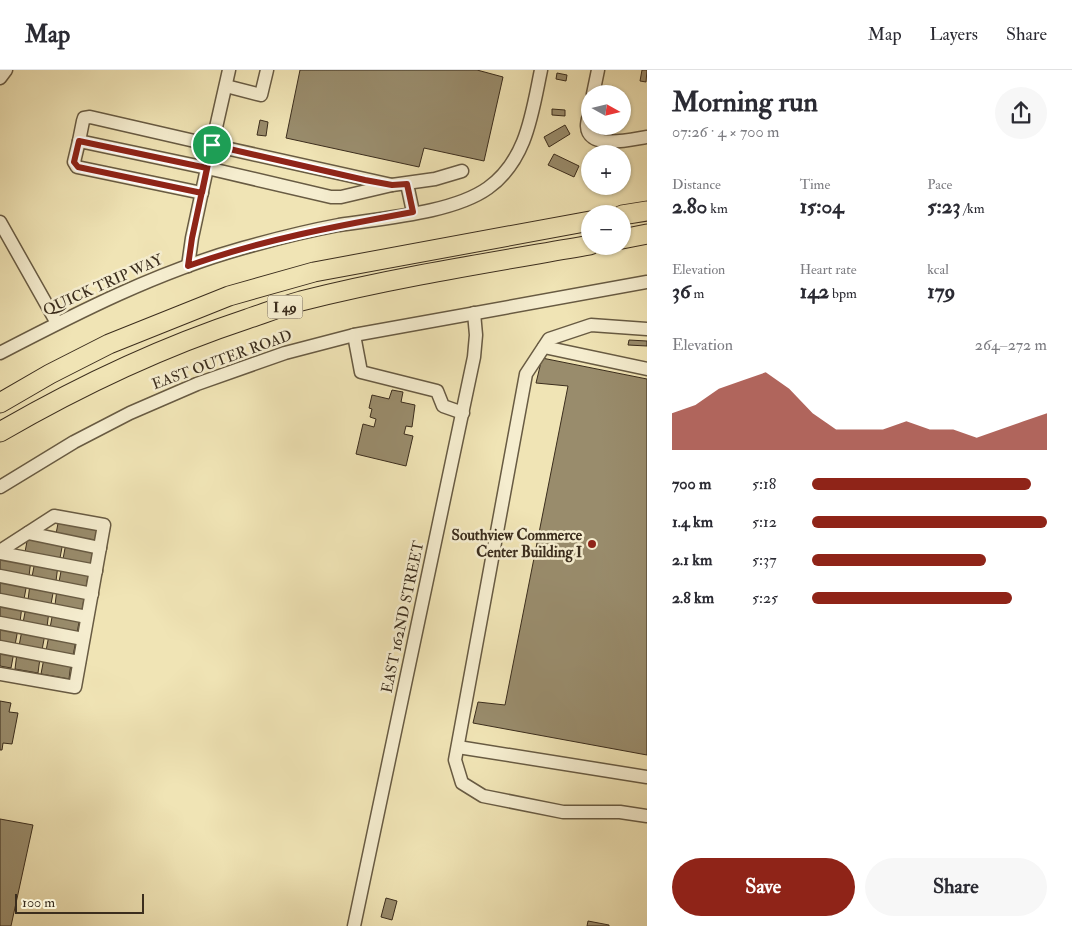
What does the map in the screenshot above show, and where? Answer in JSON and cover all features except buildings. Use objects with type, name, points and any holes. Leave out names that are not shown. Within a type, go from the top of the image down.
[{"type":"highway","points":[[631,214],[647,211]]},
{"type":"highway","name":"I 49","points":[[0,403],[50,374],[109,344],[229,296],[314,272],[581,223]]},
{"type":"highway","points":[[631,237],[647,234]]},
{"type":"highway","name":"I 49","points":[[0,432],[122,367],[190,338],[299,302],[386,282],[581,247]]},
{"type":"street","points":[[0,78],[6,70]]},
{"type":"street","points":[[188,266],[207,168],[230,70]]},
{"type":"street","points":[[226,86],[261,94],[267,70]]},
{"type":"street","name":"QUICK TRIP WAY","points":[[0,353],[107,298],[188,266],[242,248],[295,235],[464,202],[490,186],[506,171],[522,145],[528,131],[541,70]]},
{"type":"street","points":[[595,85],[598,70]]},
{"type":"street","points":[[202,193],[78,167],[74,162],[82,121],[84,118],[90,117],[392,185]]},
{"type":"street","points":[[591,135],[596,140],[613,142],[647,137]]},
{"type":"street","points":[[79,141],[336,198],[392,185],[435,180],[462,171]]},
{"type":"street","points":[[407,184],[413,212]]},
{"type":"street","points":[[0,222],[5,241],[57,323]]},
{"type":"street","name":"EAST OUTER ROAD","points":[[0,487],[74,442],[138,409],[250,364],[354,335],[647,282]]},
{"type":"street","name":"EAST 162ND STREET","points":[[354,926],[463,413],[475,346],[474,313]]},
{"type":"street","points":[[647,329],[591,325],[549,339],[526,374],[456,760],[462,783],[483,796],[563,812],[620,812],[647,816]]},
{"type":"street","points":[[354,335],[362,372],[437,391],[443,406],[463,413]]},
{"type":"street","points":[[544,347],[647,370]]},
{"type":"street","points":[[0,552],[54,516],[104,525],[74,687],[0,674]]},
{"type":"street","points":[[28,533],[100,548]]},
{"type":"street","points":[[0,552],[96,571]]},
{"type":"street","points":[[0,576],[92,594]]},
{"type":"street","points":[[0,600],[87,617]]},
{"type":"street","points":[[0,623],[83,639]]},
{"type":"street","points":[[0,647],[79,662]]},
{"type":"street","points":[[458,748],[647,777]]},
{"type":"place","name":"Southview Commerce Center Building I","points":[[592,544]]},
{"type":"route","points":[[212,145],[202,193],[78,167],[74,162],[79,141],[207,168],[192,238],[188,266],[242,248],[295,235],[413,212],[407,184],[392,185],[380,183],[212,145]]}]
